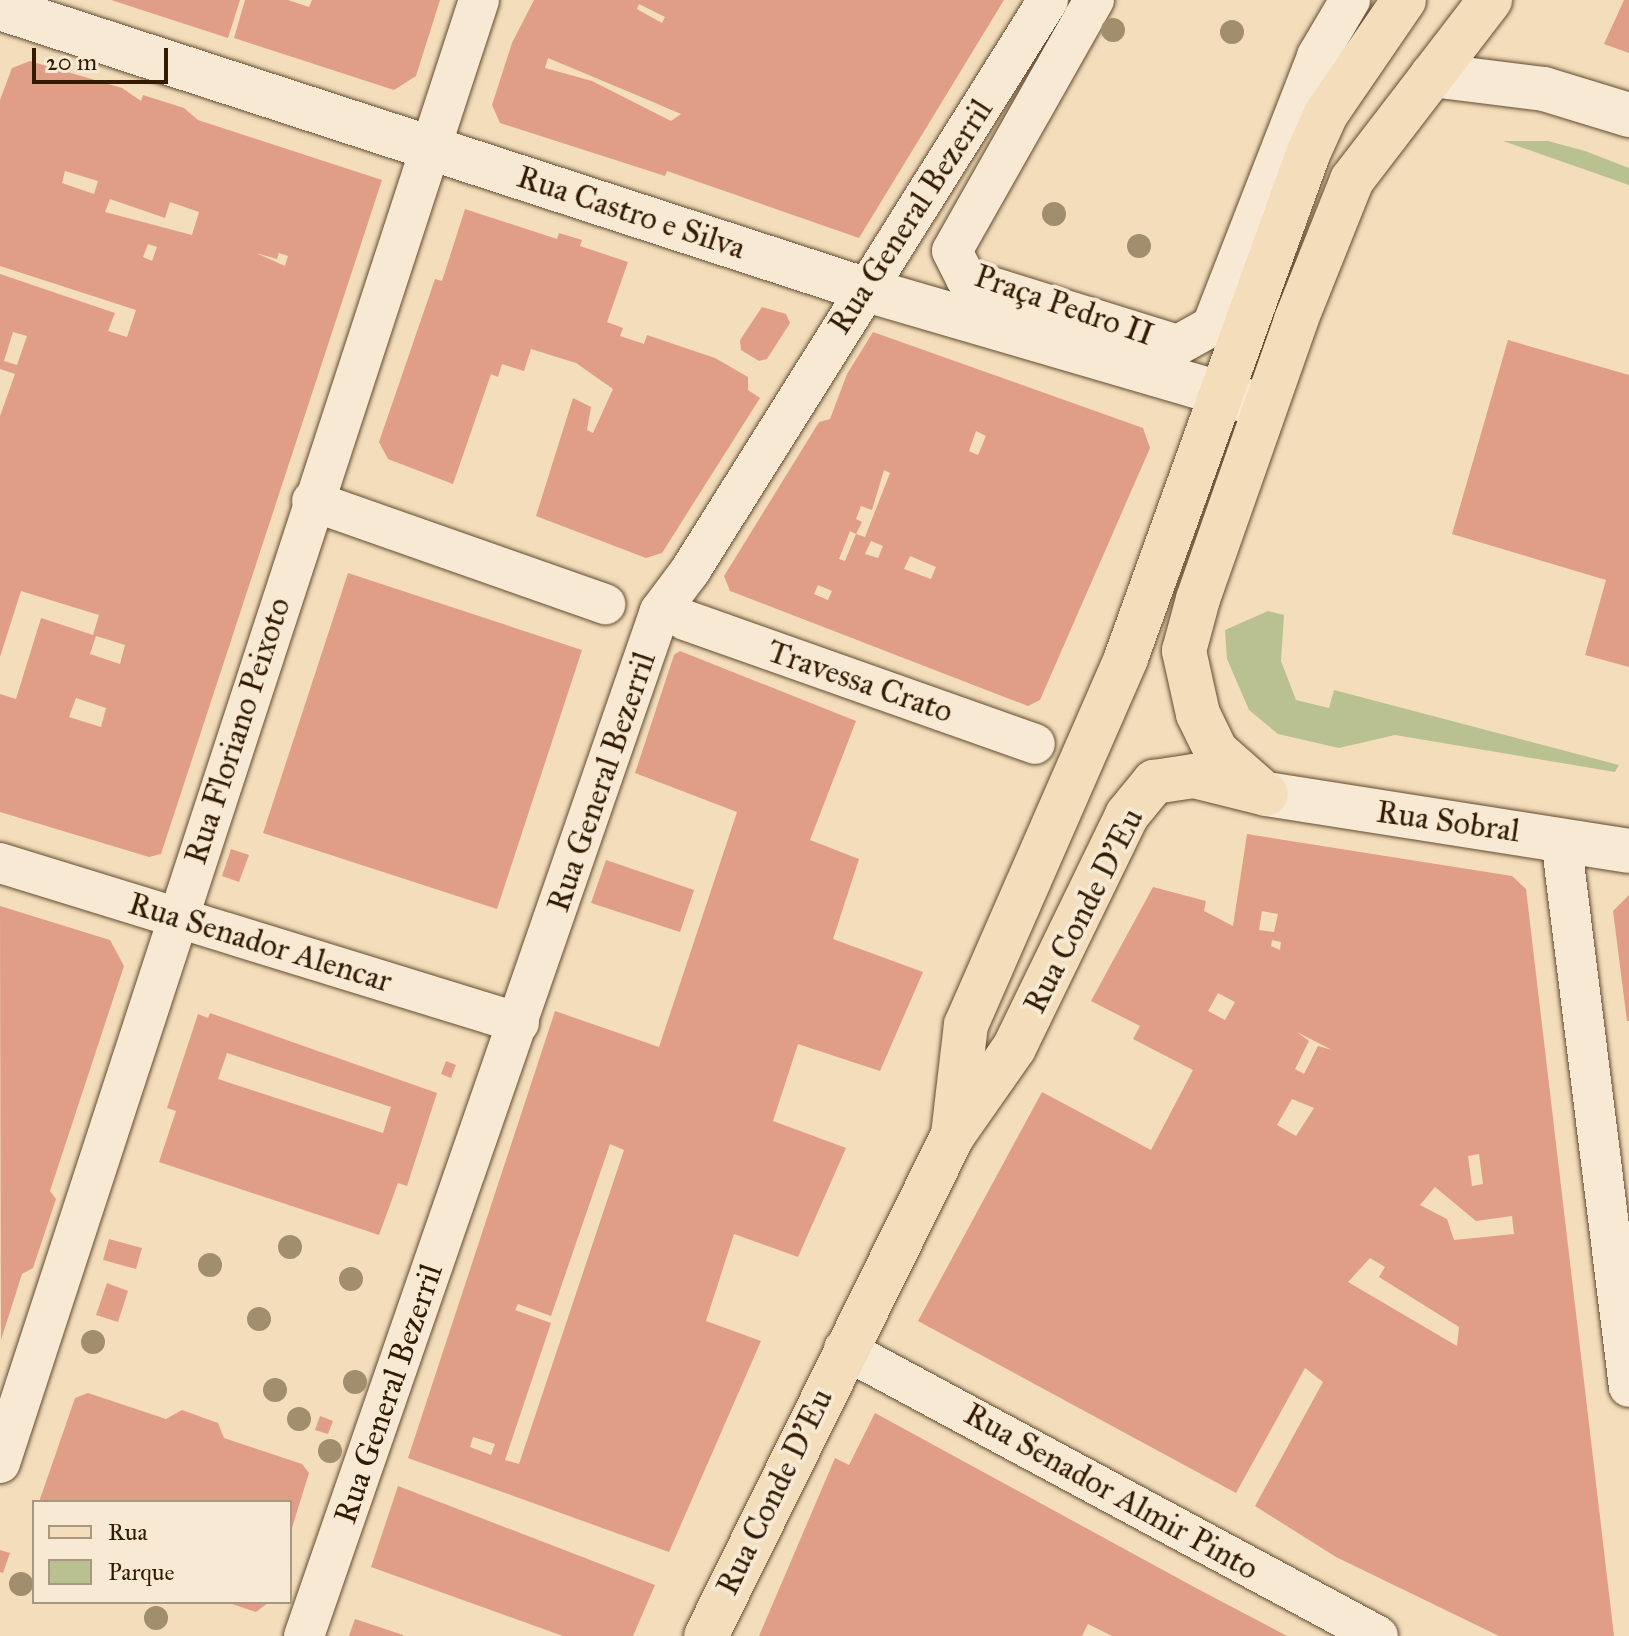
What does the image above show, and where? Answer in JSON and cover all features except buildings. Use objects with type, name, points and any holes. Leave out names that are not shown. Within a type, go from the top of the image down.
[{"type":"main road","name":"Rua Conde D'Eu","points":[[953,1135],[966,1025],[1126,658],[1219,394],[1326,114],[1404,0]]},
{"type":"main road","points":[[1266,794],[1216,751],[1198,714],[1184,651],[1265,407],[1352,180],[1490,0]]},
{"type":"main road","name":"Rua Conde D'Eu","points":[[706,1636],[844,1349],[953,1135],[1014,1048],[1127,815],[1154,782],[1194,776],[1266,794]]},
{"type":"street","name":"Rua Floriano Peixoto","points":[[0,1463],[312,501],[479,0]]},
{"type":"street","name":"Rua General Bezerril","points":[[304,1636],[660,611],[867,290],[1048,0]]},
{"type":"street","name":"Praça Pedro II","points":[[1094,0],[952,251],[966,279],[1178,345],[1212,326],[1317,56],[1350,0]]},
{"type":"street","name":"Rua Castro e Silva","points":[[0,8],[867,290],[1265,407]]},
{"type":"street","points":[[1432,75],[1544,89],[1629,115]]},
{"type":"street","points":[[312,501],[605,604]]},
{"type":"street","name":"Travessa Crato","points":[[685,620],[1035,744]]},
{"type":"street","name":"Rua Sobral","points":[[1266,794],[1629,851]]},
{"type":"street","points":[[1561,839],[1629,1387]]},
{"type":"street","name":"Rua Senador Alencar","points":[[0,863],[519,1023]]},
{"type":"street","name":"Rua Senador Almir Pinto","points":[[844,1349],[1378,1636]]},
{"type":"green space","points":[[1503,141],[1548,141],[1585,151],[1629,168],[1629,185]]},
{"type":"green space","points":[[1268,611],[1284,615],[1281,661],[1296,700],[1329,708],[1334,690],[1619,765],[1615,772],[1395,735],[1339,748],[1278,734],[1249,710],[1227,659],[1225,630]]}]
